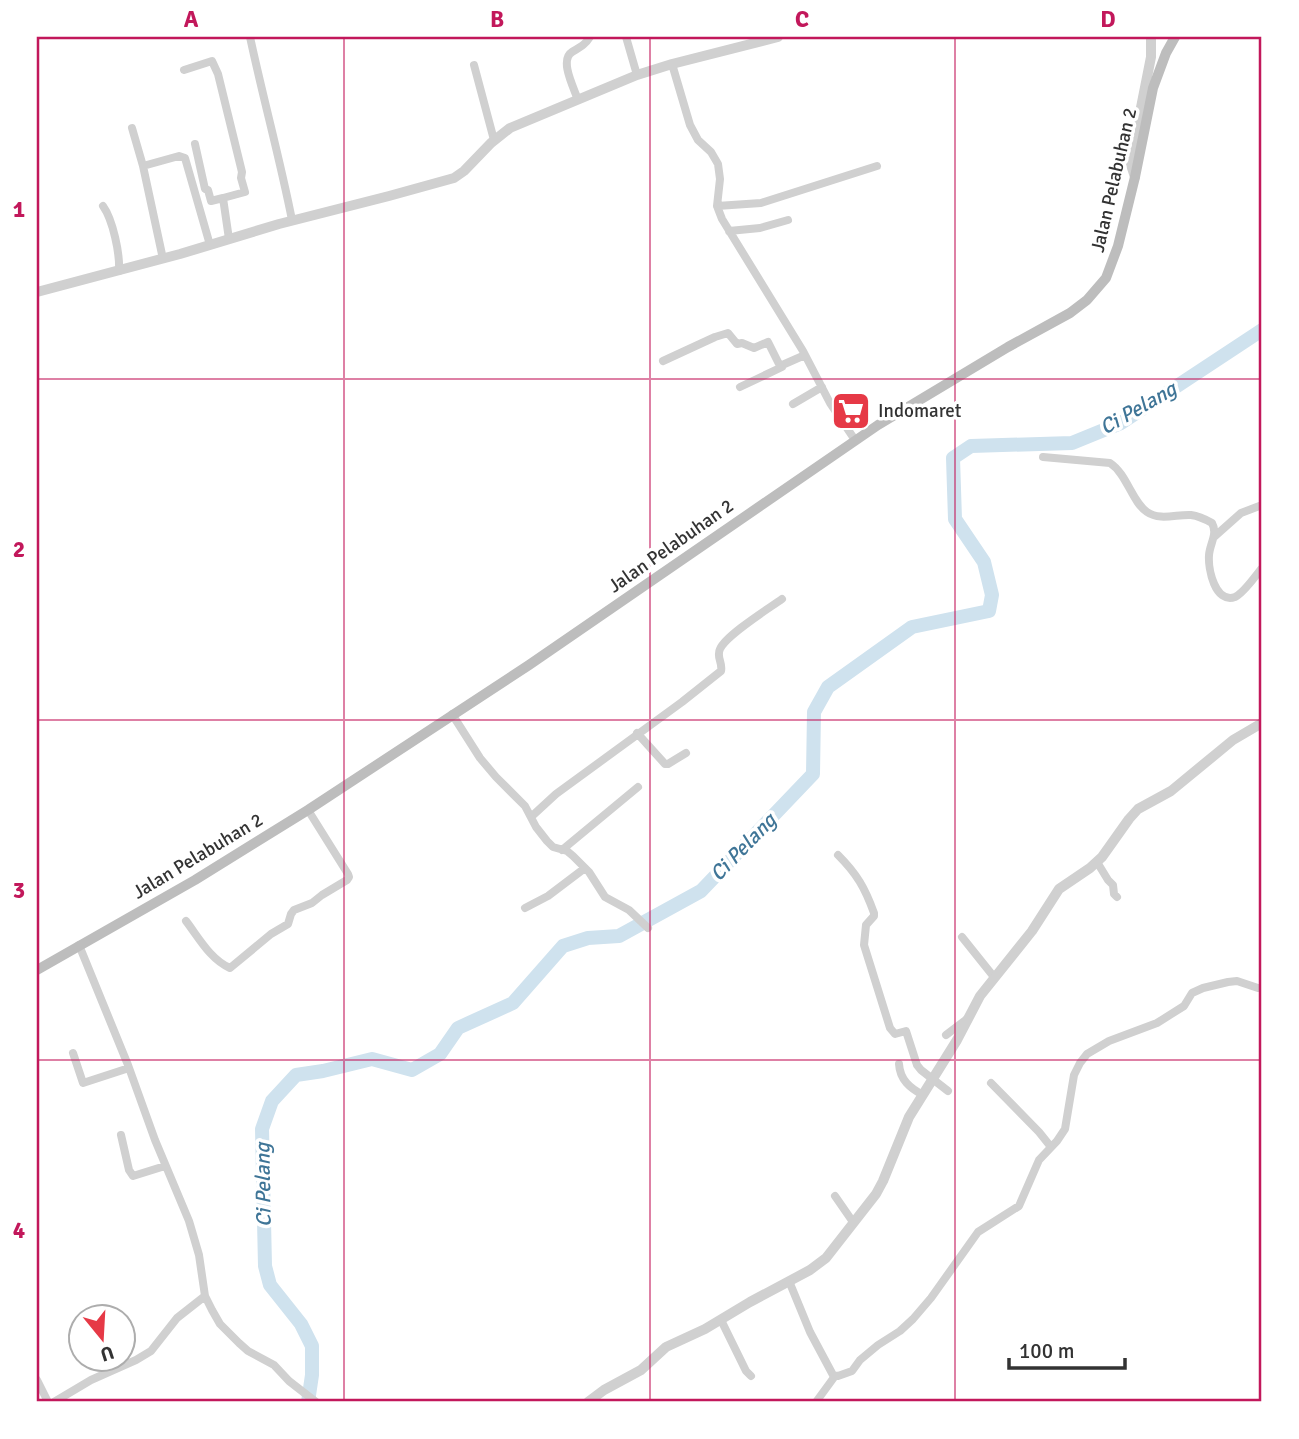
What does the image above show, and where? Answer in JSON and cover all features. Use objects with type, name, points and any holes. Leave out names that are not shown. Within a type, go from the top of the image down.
[{"type":"main road","name":"Jalan Pelabuhan 2","points":[[37,970],[195,880],[308,810],[546,653],[855,440],[954,379],[1070,313],[1087,300],[1110,270],[1118,247],[1153,88],[1175,37]]},
{"type":"street","points":[[250,37],[292,220]]},
{"type":"street","points":[[578,100],[567,58],[590,37]]},
{"type":"street","points":[[626,37],[637,75]]},
{"type":"street","points":[[37,292],[163,259],[292,220],[454,178],[464,172],[494,140],[510,128],[637,75],[778,37]]},
{"type":"street","points":[[1135,177],[1131,158],[1151,57],[1151,37]]},
{"type":"street","points":[[184,70],[212,61],[218,74],[242,172],[244,192],[211,201],[208,190],[205,189],[195,144]]},
{"type":"street","points":[[672,64],[690,125],[698,140],[711,152],[718,164],[718,206],[729,231],[805,355],[830,403],[855,440]]},
{"type":"street","points":[[474,65],[494,140]]},
{"type":"street","points":[[132,128],[163,259]]},
{"type":"street","points":[[143,166],[179,156],[185,158],[210,245]]},
{"type":"street","points":[[718,206],[761,203],[877,166]]},
{"type":"street","points":[[223,198],[229,239]]},
{"type":"street","points":[[103,206],[109,216],[120,260],[119,271]]},
{"type":"street","points":[[729,231],[760,229],[788,220]]},
{"type":"street","points":[[663,360],[728,333],[737,344],[742,343],[754,348],[768,342],[782,367]]},
{"type":"street","points":[[740,387],[805,355]]},
{"type":"street","points":[[793,404],[822,387]]},
{"type":"street","points":[[1043,457],[1110,463],[1118,469],[1146,512],[1164,517],[1200,517],[1214,525],[1210,567],[1215,586],[1223,595],[1239,595],[1262,568]]},
{"type":"street","points":[[1214,537],[1241,513],[1262,505]]},
{"type":"street","points":[[531,817],[556,794],[721,671],[721,647],[743,627],[782,599]]},
{"type":"street","points":[[452,715],[486,766],[525,806],[540,833],[550,844],[570,853],[585,868],[605,897],[629,910],[648,928]]},
{"type":"street","points":[[588,1402],[641,1370],[666,1347],[700,1332],[822,1262],[880,1186],[905,1126],[980,996],[1032,931],[1059,889],[1097,862],[1138,810],[1171,791],[1233,740],[1262,723]]},
{"type":"street","points":[[638,733],[665,764],[686,753]]},
{"type":"street","points":[[562,850],[638,787]]},
{"type":"street","points":[[186,921],[207,949],[230,968],[271,934],[288,924],[294,910],[312,903],[347,880],[343,865],[308,810]]},
{"type":"street","points":[[838,855],[853,870],[865,889],[874,913],[866,925],[863,945],[890,1028],[893,1034],[906,1031],[917,1065],[948,1091]]},
{"type":"street","points":[[1097,862],[1113,885],[1117,897]]},
{"type":"street","points":[[525,908],[548,896],[585,868]]},
{"type":"street","points":[[962,937],[994,977]]},
{"type":"street","points":[[79,945],[197,1243],[205,1296],[215,1316],[230,1335],[248,1351],[274,1366],[316,1402]]},
{"type":"street","points":[[816,1402],[835,1376],[852,1371],[860,1360],[913,1319],[935,1293],[975,1235],[1019,1206],[1036,1166],[1065,1129],[1071,1086],[1083,1058],[1109,1041],[1157,1023],[1184,1006],[1192,993],[1203,988],[1237,981],[1262,988]]},
{"type":"street","points":[[946,1035],[969,1017]]},
{"type":"street","points":[[72,1053],[83,1083],[129,1068]]},
{"type":"street","points":[[899,1065],[908,1085],[923,1095]]},
{"type":"street","points":[[991,1083],[1051,1147]]},
{"type":"street","points":[[121,1135],[129,1170],[133,1176],[165,1166]]},
{"type":"street","points":[[835,1196],[853,1222]]},
{"type":"street","points":[[789,1281],[816,1344],[835,1376]]},
{"type":"street","points":[[54,1402],[91,1380],[151,1351],[177,1318],[205,1296]]},
{"type":"street","points":[[721,1320],[751,1376]]},
{"type":"street","points":[[37,1380],[48,1402]]},
{"type":"waterway","name":"Ci Pelang","points":[[308,1402],[312,1346],[301,1324],[270,1285],[265,1266],[262,1129],[272,1101],[296,1075],[372,1059],[412,1070],[440,1054],[458,1028],[513,1003],[563,946],[588,938],[619,936],[701,891],[813,774],[814,712],[828,687],[912,627],[989,611],[992,595],[984,562],[955,519],[953,458],[971,446],[1072,443],[1121,423],[1262,330]]},
{"type":"place","name":"Indomaret","points":[[851,411]]}]
